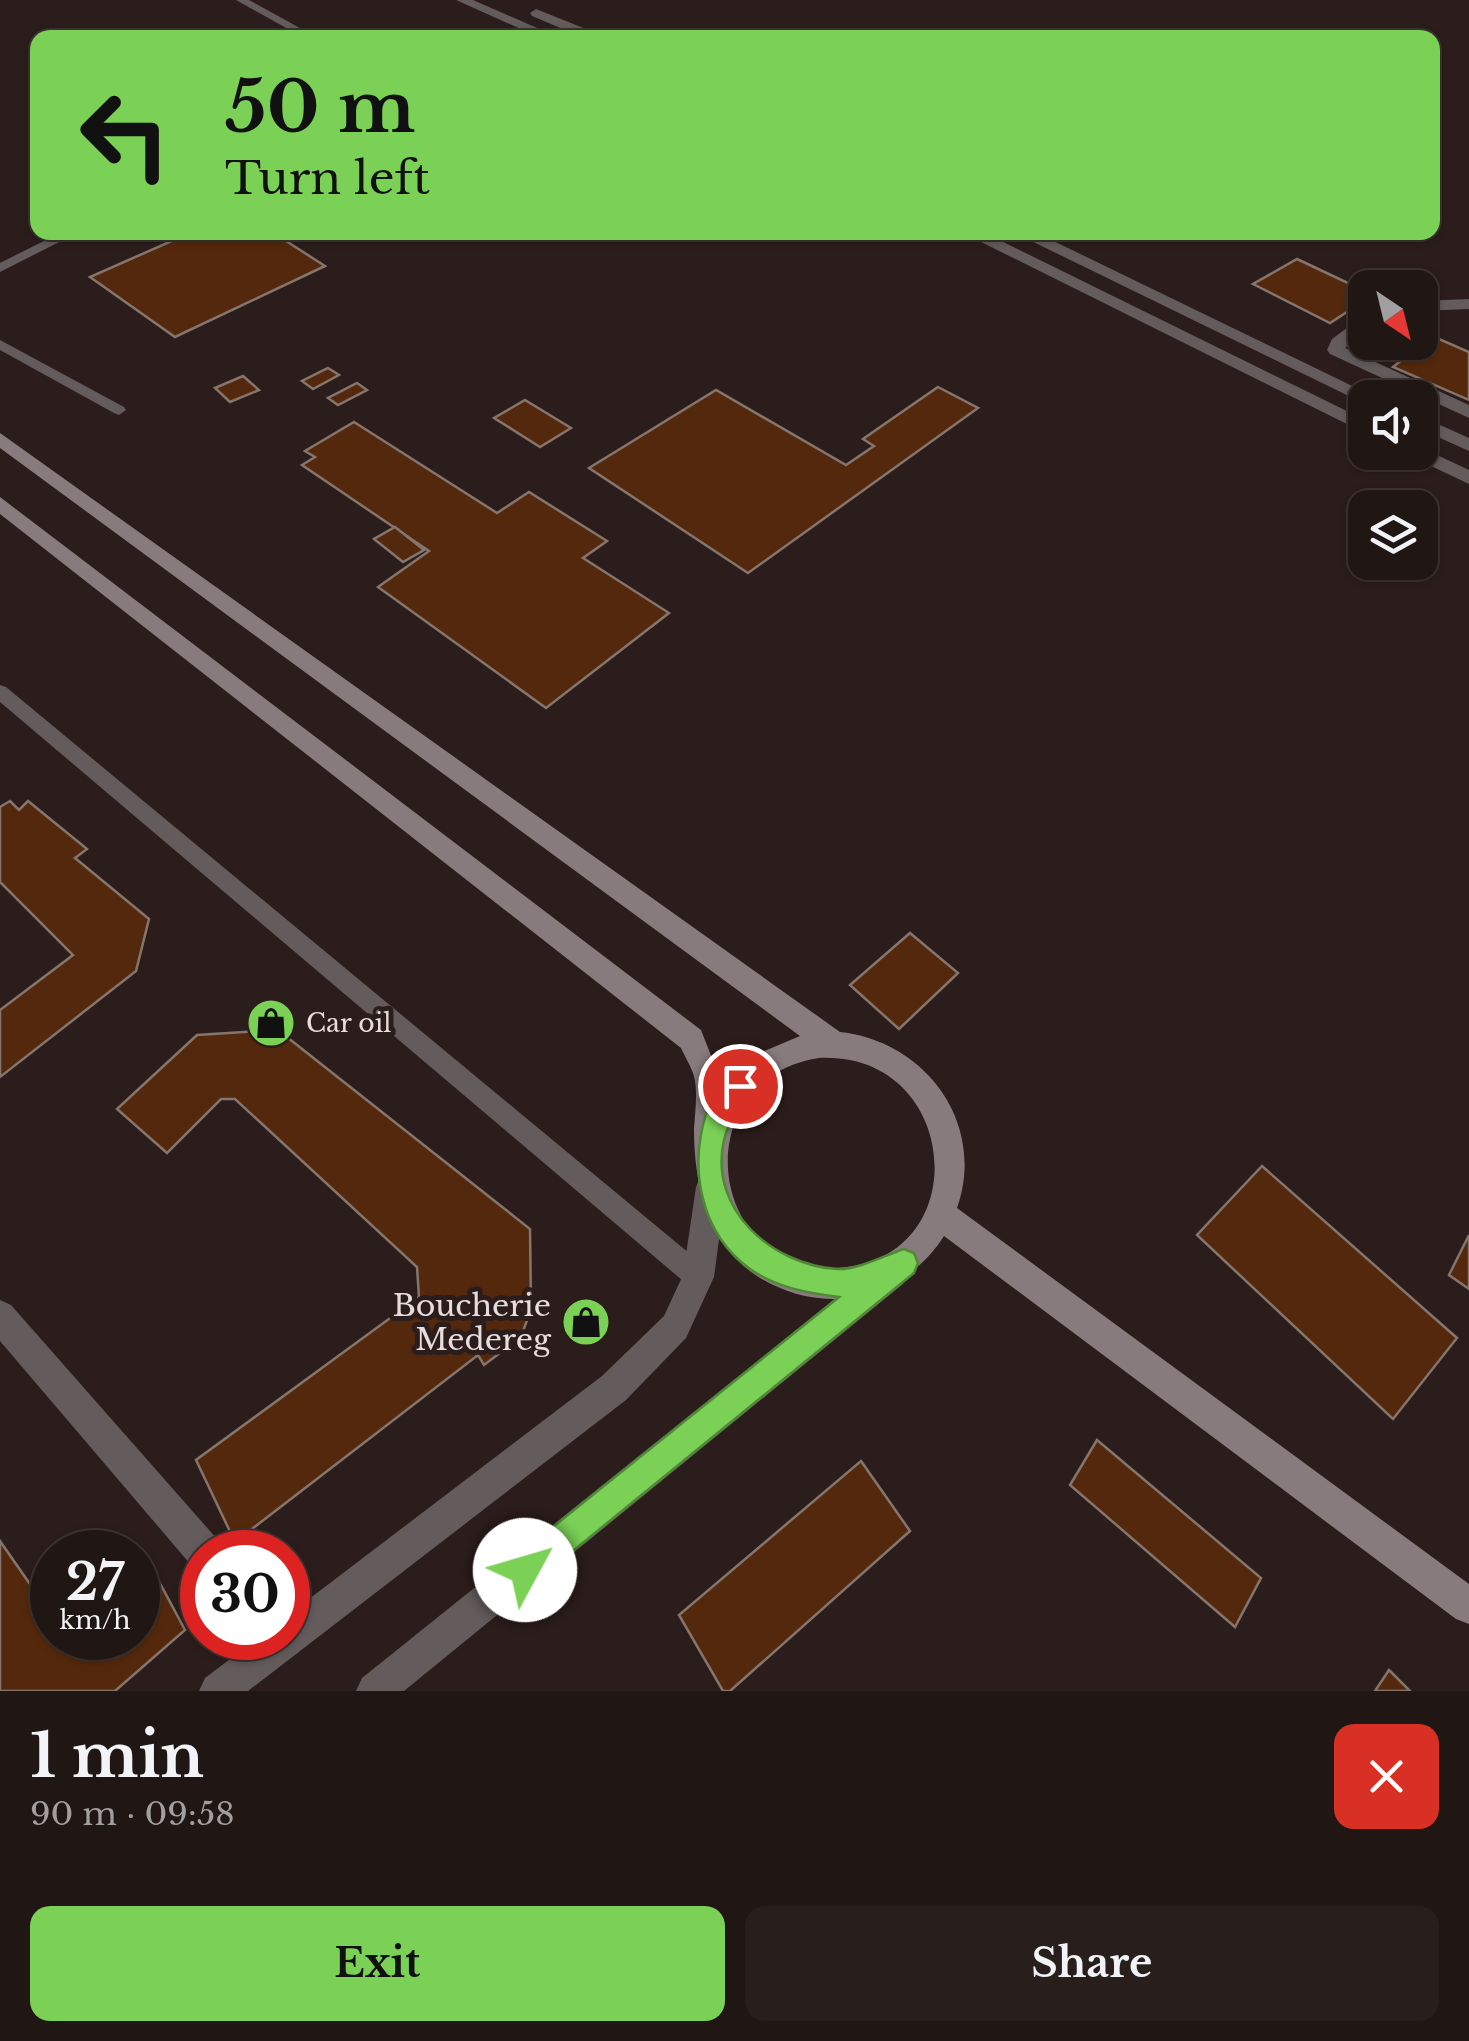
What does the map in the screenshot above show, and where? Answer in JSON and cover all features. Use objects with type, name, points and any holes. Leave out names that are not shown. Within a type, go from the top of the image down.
[{"type":"main road","points":[[0,439],[834,1045]]},
{"type":"main road","points":[[0,504],[691,1039],[709,1078],[710,1145],[711,1187],[729,1226],[760,1258],[797,1277],[842,1284],[904,1263],[934,1232],[951,1194],[951,1142],[935,1104],[907,1074],[890,1064],[874,1055],[834,1045],[795,1050],[758,1065],[721,1106],[710,1145]]},
{"type":"main road","points":[[942,1215],[1469,1606]]},
{"type":"street","points":[[462,0],[535,30]]},
{"type":"street","points":[[523,8],[577,30]]},
{"type":"street","points":[[985,240],[1348,419]]},
{"type":"street","points":[[1039,240],[1348,388]]},
{"type":"street","points":[[1438,305],[1469,304]]},
{"type":"street","points":[[1348,334],[1336,350],[1348,356]]},
{"type":"street","points":[[1357,360],[1469,412]]},
{"type":"street","points":[[1438,430],[1469,445]]},
{"type":"street","points":[[1438,462],[1469,478]]},
{"type":"street","points":[[310,1617],[614,1388],[675,1327],[698,1277],[711,1187]]},
{"type":"street","points":[[375,1691],[904,1263]]},
{"type":"street","points":[[0,1316],[185,1530]]},
{"type":"street","points":[[218,1691],[256,1660]]},
{"type":"lane","points":[[241,0],[298,30]]},
{"type":"lane","points":[[0,268],[58,240]]},
{"type":"lane","points":[[0,344],[118,410]]},
{"type":"lane","points":[[0,692],[698,1277]]},
{"type":"building","points":[[174,240],[284,240],[325,266],[175,337],[90,277]]},
{"type":"building","points":[[1297,259],[1348,283],[1348,311],[1330,323],[1253,284]]},
{"type":"building","points":[[1438,339],[1469,352],[1469,400],[1438,387],[1438,380],[1423,380],[1393,367],[1402,360],[1438,360]]},
{"type":"building","points":[[328,368],[339,375],[313,389],[302,381]]},
{"type":"building","points":[[243,376],[259,390],[230,402],[215,388]]},
{"type":"building","points":[[357,383],[367,390],[338,405],[328,398]]},
{"type":"building","points":[[938,387],[978,408],[748,573],[589,468],[716,390],[846,465],[874,446],[863,439]]},
{"type":"building","points":[[525,400],[571,428],[540,447],[494,418]]},
{"type":"building","points":[[354,422],[497,513],[529,492],[607,541],[583,558],[669,613],[546,708],[378,587],[429,551],[302,465],[315,457],[305,451]]},
{"type":"building","points":[[395,527],[424,550],[403,562],[374,539]]},
{"type":"building","points":[[10,801],[19,810],[28,801],[87,849],[75,858],[149,919],[136,971],[0,1077],[0,1010],[73,955],[0,882],[0,807]]},
{"type":"building","points":[[910,933],[958,973],[899,1029],[850,985]]},
{"type":"building","points":[[278,1030],[530,1229],[531,1309],[521,1337],[484,1365],[478,1355],[251,1530],[229,1530],[196,1460],[419,1297],[417,1267],[235,1099],[221,1099],[167,1153],[117,1109],[197,1035]]},
{"type":"building","points":[[1262,1166],[1457,1338],[1393,1419],[1197,1235]]},
{"type":"building","points":[[1469,1235],[1469,1289],[1449,1275]]},
{"type":"building","points":[[1097,1440],[1261,1578],[1235,1627],[1070,1485]]},
{"type":"building","points":[[861,1461],[910,1531],[730,1691],[723,1691],[679,1615]]},
{"type":"building","points":[[0,1541],[30,1584],[30,1660],[151,1660],[115,1691],[0,1691]]},
{"type":"building","points":[[160,1583],[180,1621],[180,1634],[160,1652]]},
{"type":"building","points":[[1389,1670],[1410,1691],[1375,1691]]},
{"type":"place","name":"Car oil","points":[[271,1023]]},
{"type":"place","name":"Boucherie Medereg","points":[[586,1322]]},
{"type":"route","points":[[525,1570],[904,1263],[842,1284],[797,1277],[760,1258],[729,1226],[711,1187],[710,1145],[721,1106],[740,1086]]}]
